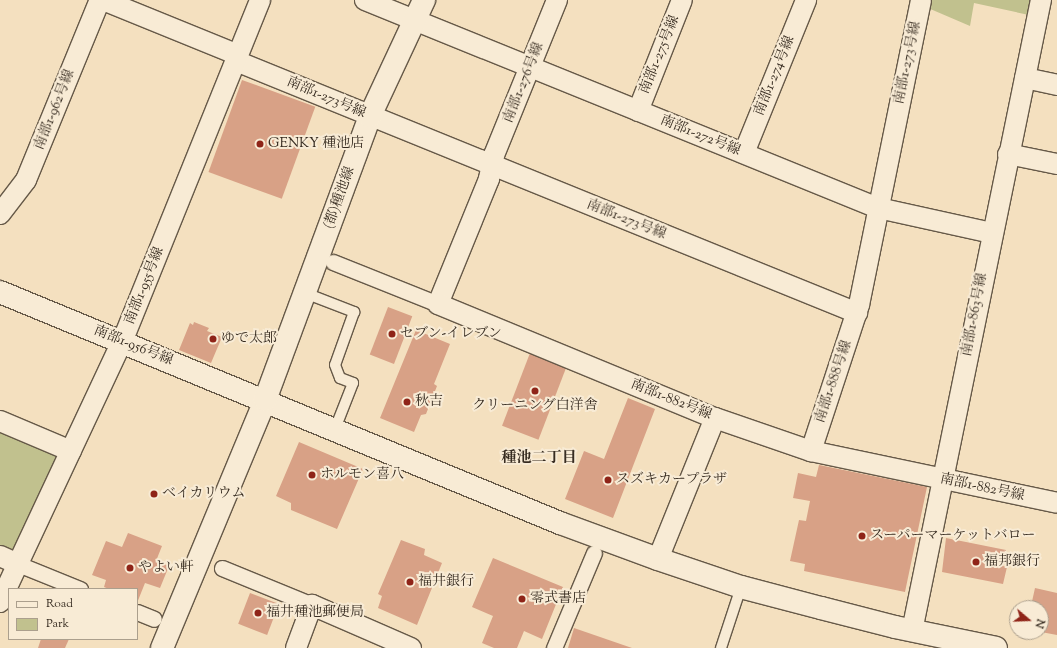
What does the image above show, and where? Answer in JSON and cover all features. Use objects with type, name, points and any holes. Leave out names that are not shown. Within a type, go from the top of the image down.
[{"type":"street","name":"南部1-962号線","points":[[0,214],[26,180],[100,0]]},
{"type":"street","name":"南部1-273号線","points":[[104,0],[231,52],[237,55],[241,63],[857,313],[922,0]]},
{"type":"street","name":"南部1-955号線","points":[[0,602],[122,342],[260,0]]},
{"type":"street","name":"南部1-272号線","points":[[364,0],[878,208],[992,233]]},
{"type":"street","name":"(都)種池線","points":[[162,648],[265,400],[370,116],[424,0]]},
{"type":"street","name":"南部1-276号線","points":[[492,166],[494,155],[557,0]]},
{"type":"street","name":"南部1-275号線","points":[[638,111],[682,0]]},
{"type":"street","name":"南部1-274号線","points":[[744,153],[806,0]]},
{"type":"street","name":"南部1-863号線","points":[[910,639],[1008,154],[1041,0]]},
{"type":"street","points":[[1025,78],[1057,85]]},
{"type":"street","points":[[1008,154],[1057,164]]},
{"type":"street","points":[[333,262],[438,304],[489,179],[492,166]]},
{"type":"street","name":"南部1-956号線","points":[[0,292],[265,400],[560,523],[658,559],[741,587],[910,639],[996,648]]},
{"type":"street","name":"南部1-882号線","points":[[438,304],[715,418],[811,451],[1057,504]]},
{"type":"street","name":"南部1-888号線","points":[[811,451],[857,313]]},
{"type":"street","points":[[658,559],[715,418]]},
{"type":"street","points":[[0,421],[71,451]]},
{"type":"street","points":[[554,648],[594,553]]},
{"type":"street","points":[[0,556],[78,588]]},
{"type":"street","points":[[222,568],[411,648]]},
{"type":"street","points":[[296,648],[312,606]]},
{"type":"street","points":[[138,612],[154,619]]},
{"type":"lane","points":[[305,293],[354,312],[335,365],[340,378],[353,383],[335,429]]},
{"type":"lane","points":[[721,648],[741,587]]},
{"type":"green space","points":[[929,0],[1032,0],[1029,15],[974,3],[970,26],[928,8]]},
{"type":"green space","points":[[0,431],[55,454],[58,460],[17,548],[9,551],[0,548]]},
{"type":"building","points":[[242,80],[315,107],[282,199],[208,172]]},
{"type":"building","points":[[388,307],[412,316],[394,364],[370,355]]},
{"type":"building","points":[[194,322],[209,328],[207,331],[222,337],[211,363],[179,350],[190,323],[193,325]]},
{"type":"building","points":[[416,330],[450,344],[434,384],[437,386],[426,414],[421,415],[414,432],[380,418]]},
{"type":"building","points":[[530,353],[566,367],[538,440],[502,426]]},
{"type":"building","points":[[628,398],[655,409],[613,518],[565,499],[584,451],[604,459]]},
{"type":"building","points":[[299,442],[363,469],[337,529],[291,510],[291,503],[276,496]]},
{"type":"building","points":[[819,465],[927,487],[905,592],[804,571],[805,564],[790,561],[799,520],[806,521],[810,501],[793,498],[798,473],[816,477]]},
{"type":"building","points":[[128,533],[162,546],[156,561],[169,566],[160,588],[145,583],[138,600],[138,588],[106,588],[104,587],[106,580],[92,575],[106,541],[122,547]]},
{"type":"building","points":[[946,538],[1006,550],[1003,566],[1007,567],[1003,584],[942,572]]},
{"type":"building","points":[[401,540],[425,549],[424,555],[442,563],[417,625],[378,608],[382,596],[378,594]]},
{"type":"building","points":[[493,558],[563,587],[542,639],[524,631],[517,648],[494,648],[482,643],[493,616],[472,607]]},
{"type":"building","points":[[1035,588],[1057,593],[1057,635],[1049,634],[1049,600],[1032,600]]},
{"type":"building","points":[[250,593],[279,604],[267,635],[238,624]]},
{"type":"building","points":[[574,628],[632,648],[568,648]]},
{"type":"building","points":[[41,640],[69,640],[65,648],[38,648]]},
{"type":"place","name":"GENKY 種池店","points":[[260,144]]},
{"type":"place","name":"セブン-イレブン","points":[[392,334]]},
{"type":"place","name":"ゆで太郎","points":[[213,339]]},
{"type":"place","name":"クリーニング白洋舎","points":[[535,391]]},
{"type":"place","name":"秋吉","points":[[407,402]]},
{"type":"place","name":"ホルモン喜八","points":[[312,475]]},
{"type":"place","name":"スズキカープラザ","points":[[608,480]]},
{"type":"place","name":"ベイカリウム","points":[[154,494]]},
{"type":"place","name":"スーパーマーケットバロー","points":[[862,536]]},
{"type":"place","name":"福邦銀行","points":[[976,562]]},
{"type":"place","name":"やよい軒","points":[[130,568]]},
{"type":"place","name":"福井銀行","points":[[410,582]]},
{"type":"place","name":"零式書店","points":[[522,599]]},
{"type":"place","name":"福井種池郵便局","points":[[258,613]]},
{"type":"district","name":"種池二丁目","points":[[539,459]]}]
